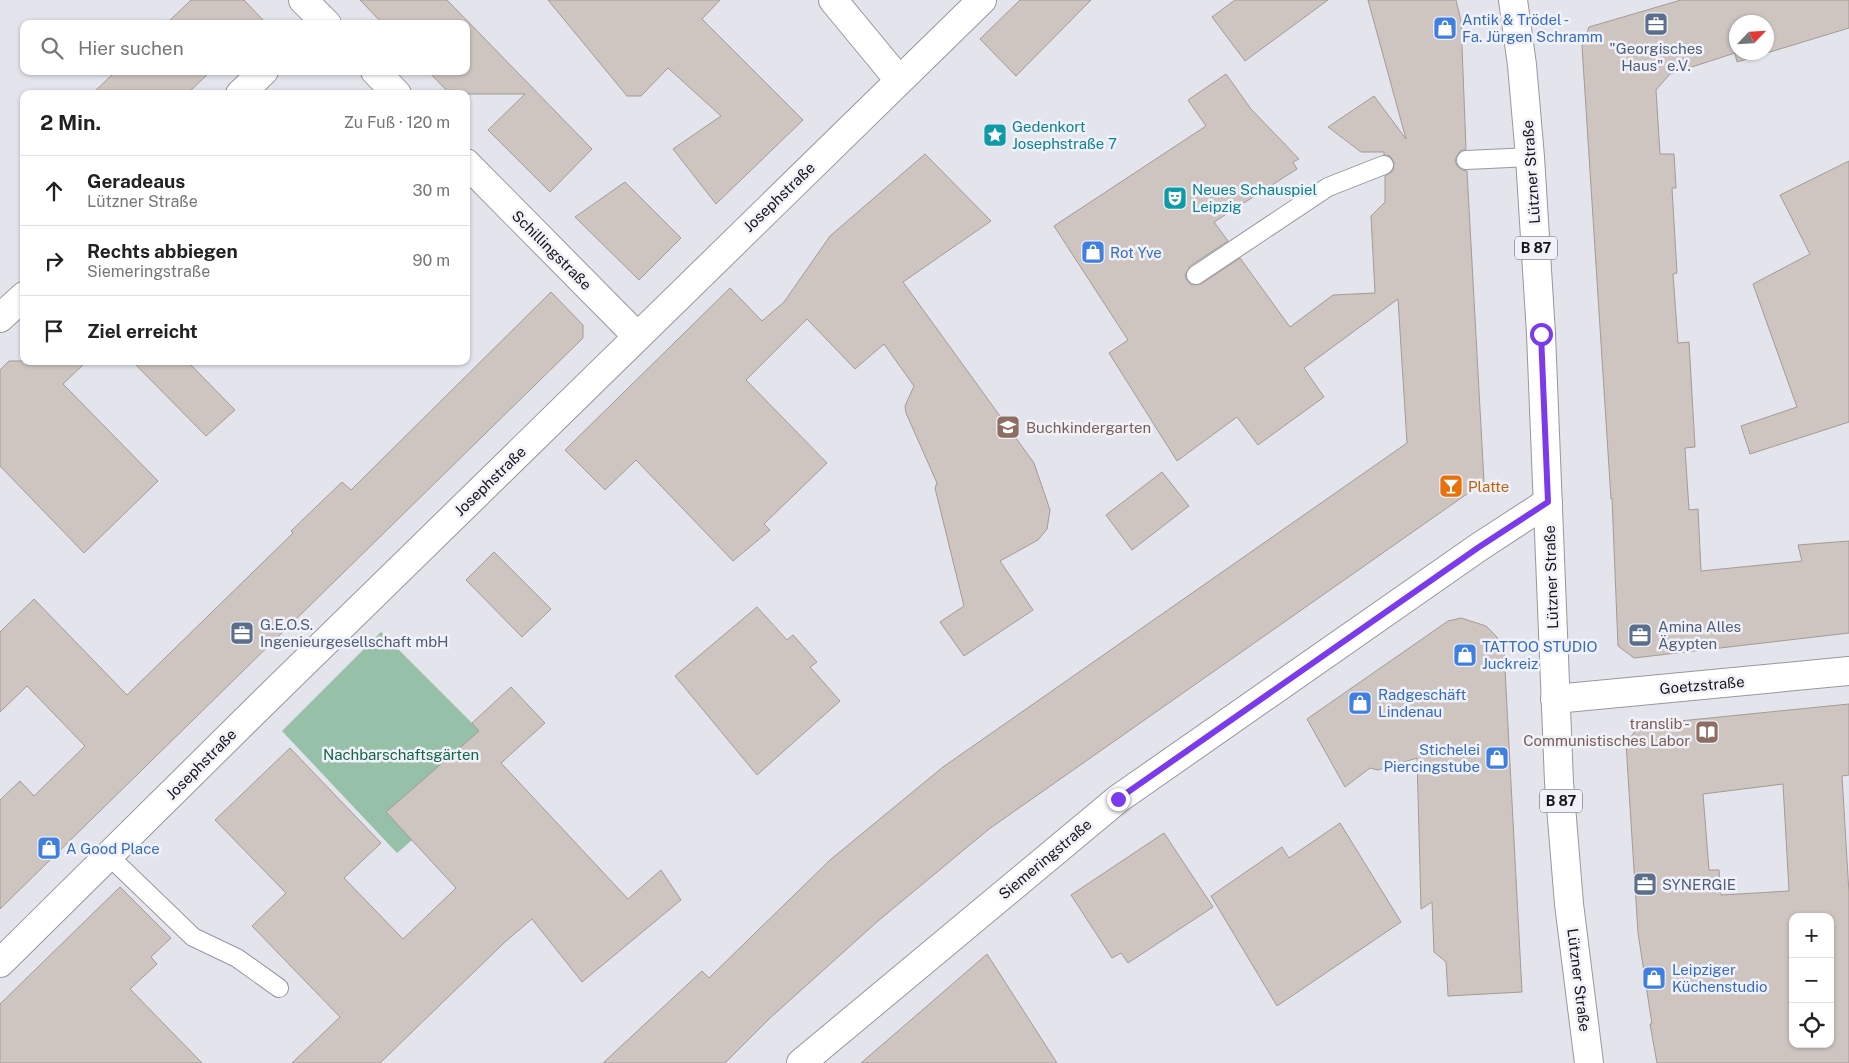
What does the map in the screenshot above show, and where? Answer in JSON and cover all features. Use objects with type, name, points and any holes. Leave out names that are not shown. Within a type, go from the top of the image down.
[{"type":"street","points":[[833,0],[899,80]]},
{"type":"street","name":"Josephstraße","points":[[0,963],[637,336],[982,0]]},
{"type":"street","name":"Lützner Straße","points":[[1513,0],[1525,91],[1530,157],[1548,502],[1554,699],[1569,904],[1589,1063]]},
{"type":"street","points":[[244,90],[260,75]]},
{"type":"street","points":[[379,75],[393,90]]},
{"type":"street","name":"Schillingstraße","points":[[470,167],[637,336]]},
{"type":"street","points":[[0,318],[20,300]]},
{"type":"street","name":"Siemeringstraße","points":[[801,1063],[1118,799],[1479,547],[1548,502]]},
{"type":"street","name":"Goetzstraße","points":[[1554,699],[1849,670]]},
{"type":"lane","points":[[1466,160],[1530,157]]},
{"type":"lane","points":[[1196,276],[1328,187],[1384,165]]},
{"type":"lane","points":[[109,856],[193,937],[237,958],[279,988]]},
{"type":"green space","name":"Nachbarschaftsgärten","points":[[381,632],[472,723],[505,760],[397,853],[282,731]]},
{"type":"building","points":[[191,0],[244,0],[263,20],[170,20]]},
{"type":"building","points":[[360,0],[447,0],[466,20],[379,20]]},
{"type":"building","points":[[548,0],[720,0],[702,19],[803,120],[716,204],[673,149],[721,116],[668,68],[641,96],[627,96]]},
{"type":"building","points":[[1020,0],[1091,0],[1016,76],[980,39]]},
{"type":"building","points":[[1235,0],[1328,0],[1245,61],[1212,17]]},
{"type":"building","points":[[1368,0],[1456,0],[1461,21],[1466,149],[1460,151],[1455,160],[1457,166],[1467,171],[1484,482],[989,829],[878,921],[769,1019],[725,1063],[603,1063],[702,971],[709,978],[830,860],[943,767],[1407,443],[1398,299],[1304,368],[1324,397],[1258,445],[1237,417],[1177,461],[1109,353],[1128,340],[1054,226],[1206,126],[1188,100],[1226,74],[1251,109],[1299,159],[1293,162],[1297,169],[1214,222],[1228,241],[1190,266],[1185,275],[1187,281],[1192,285],[1201,284],[1240,258],[1290,327],[1333,295],[1375,293],[1371,216],[1385,202],[1385,176],[1393,171],[1394,162],[1390,156],[1384,155],[1384,152],[1361,152],[1328,127],[1374,96],[1406,139]]},
{"type":"building","points":[[1681,0],[1849,0],[1849,28],[1774,51],[1774,15],[1729,15],[1729,55],[1670,74],[1656,90],[1660,154],[1674,154],[1676,188],[1672,188],[1677,273],[1673,274],[1678,343],[1689,342],[1695,447],[1685,448],[1689,510],[1698,509],[1701,571],[1802,561],[1798,545],[1849,541],[1849,633],[1634,658],[1618,646],[1612,498],[1582,46],[1589,27]]},
{"type":"building","points":[[470,24],[592,149],[550,192],[488,130],[525,94],[470,94],[470,90],[446,90],[432,75],[470,75]]},
{"type":"building","points":[[112,75],[207,75],[191,90],[96,90]]},
{"type":"building","points":[[925,154],[991,221],[903,282],[1034,463],[1050,510],[1047,529],[1038,540],[1000,561],[1033,610],[964,656],[940,622],[964,606],[935,488],[937,483],[906,413],[905,406],[914,386],[884,344],[855,369],[807,319],[746,380],[827,463],[764,524],[770,530],[733,561],[636,460],[605,490],[565,450],[730,288],[762,321],[784,302],[830,236]]},
{"type":"building","points":[[1849,161],[1849,422],[1750,454],[1741,426],[1797,407],[1753,284],[1810,254],[1780,195]]},
{"type":"building","points":[[625,182],[681,238],[639,280],[575,217]]},
{"type":"building","points":[[551,292],[583,325],[583,338],[0,909],[0,800],[20,781],[34,796],[85,746],[27,686],[0,712],[0,632],[34,599],[127,695],[293,533],[291,531],[342,482],[351,490]]},
{"type":"building","points":[[9,361],[20,361],[20,365],[83,365],[63,384],[158,481],[84,553],[0,466],[0,370]]},
{"type":"building","points":[[136,365],[191,365],[235,410],[206,436]]},
{"type":"building","points":[[1162,472],[1189,506],[1132,550],[1106,515]]},
{"type":"building","points":[[494,552],[551,609],[522,637],[466,580]]},
{"type":"building","points":[[757,607],[787,640],[793,635],[817,662],[810,667],[840,701],[757,775],[675,676]]},
{"type":"building","points":[[1461,618],[1486,626],[1496,636],[1504,650],[1522,992],[1448,996],[1446,962],[1434,952],[1432,902],[1421,909],[1417,758],[1378,770],[1370,768],[1345,787],[1307,719],[1448,621]]},
{"type":"building","points":[[511,687],[545,723],[501,763],[628,899],[661,870],[681,900],[582,982],[532,919],[505,942],[380,1063],[292,1063],[340,1017],[252,926],[286,893],[215,820],[290,748],[381,843],[344,878],[403,939],[456,888],[386,812],[479,731],[472,723]]},
{"type":"building","points":[[1849,704],[1849,775],[1842,776],[1849,893],[1849,1063],[1657,1063],[1638,933],[1626,743],[1640,725]],"holes":[[[1783,784],[1789,891],[1721,895],[1719,870],[1709,870],[1703,794]]]},
{"type":"building","points":[[1340,823],[1401,922],[1277,1006],[1211,896],[1282,847],[1289,858]]},
{"type":"building","points":[[1164,833],[1213,907],[1128,963],[1121,953],[1112,958],[1071,895]]},
{"type":"building","points":[[120,887],[171,938],[151,957],[157,964],[130,989],[202,1063],[0,1063],[0,1004]]},
{"type":"building","points":[[987,954],[1057,1063],[861,1063],[919,1013]]},
{"type":"place","name":"\"Georgisches Haus\" e.V.","points":[[1656,24]]},
{"type":"place","name":"Antik & Trödel - Fa. Jürgen Schramm","points":[[1445,28]]},
{"type":"place","name":"Gedenkort Josephstraße 7","points":[[995,135]]},
{"type":"place","name":"Neues Schauspiel Leipzig","points":[[1175,198]]},
{"type":"place","name":"Rot Yve","points":[[1093,252]]},
{"type":"place","name":"Buchkindergarten","points":[[1008,427]]},
{"type":"place","name":"Platte","points":[[1451,486]]},
{"type":"place","name":"G.E.O.S. Ingenieurgesellschaft mbH","points":[[242,633]]},
{"type":"place","name":"Amina Alles Ägypten","points":[[1640,635]]},
{"type":"place","name":"TATTOO STUDIO Juckreiz","points":[[1465,655]]},
{"type":"place","name":"Radgeschäft Lindenau","points":[[1360,703]]},
{"type":"place","name":"translib - Communistisches Labor","points":[[1707,732]]},
{"type":"place","name":"Stichelei Piercingstube","points":[[1497,758]]},
{"type":"place","name":"A Good Place","points":[[49,848]]},
{"type":"place","name":"SYNERGIE","points":[[1645,884]]},
{"type":"place","name":"Leipziger Küchenstudio","points":[[1654,978]]},
{"type":"route","points":[[1118,799],[1479,547],[1548,502],[1541,334]]}]
